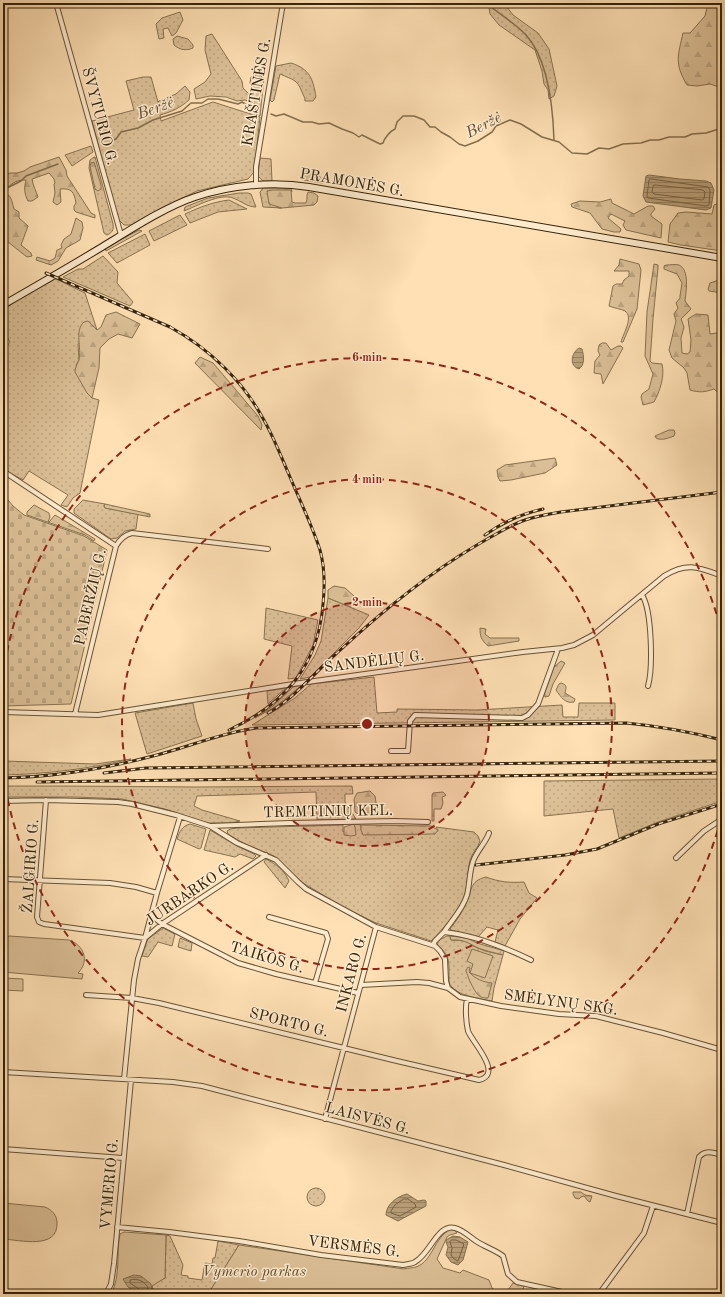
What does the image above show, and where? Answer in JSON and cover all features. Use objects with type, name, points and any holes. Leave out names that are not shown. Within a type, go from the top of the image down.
[{"type":"main road","name":"PRAMONĖS G.","points":[[3,305],[121,235],[177,204],[191,198],[224,190],[256,186],[290,184],[722,258]]},
{"type":"street","name":"ŠVYTURIO G.","points":[[56,3],[121,235]]},
{"type":"street","name":"KRAŠTINĖS G.","points":[[256,186],[256,167],[283,3]]},
{"type":"street","name":"PABERŽIŲ G.","points":[[3,471],[116,546],[75,714]]},
{"type":"street","points":[[116,546],[120,539],[127,534],[132,533],[268,548]]},
{"type":"street","name":"SANDĖLIŲ G.","points":[[3,712],[98,715],[288,684],[523,652],[558,649],[574,645],[593,635],[664,576],[675,570],[694,567],[722,576]]},
{"type":"street","points":[[642,595],[646,604],[650,643],[651,668],[648,686]]},
{"type":"street","points":[[391,751],[408,751],[410,721],[415,715],[522,718],[528,715],[538,704],[558,649]]},
{"type":"street","name":"TREMTINIŲ KEL.","points":[[3,801],[46,800],[118,802],[138,805],[210,826],[252,850],[266,855],[280,863],[306,889],[376,927],[433,945]]},
{"type":"street","name":"ŽALGIRIO G.","points":[[46,800],[37,917],[39,922],[41,924],[145,938]]},
{"type":"street","points":[[145,938],[180,817]]},
{"type":"street","points":[[676,858],[704,831],[722,819]]},
{"type":"street","name":"TREMTINIŲ KEL.","points":[[210,826],[395,821],[428,822]]},
{"type":"street","points":[[226,836],[224,830],[228,826]]},
{"type":"street","points":[[448,988],[446,981],[445,959],[440,950],[433,945],[465,902],[473,861],[478,851],[488,838],[489,833]]},
{"type":"street","name":"JURBARKO G.","points":[[124,1079],[132,998],[138,959],[145,938],[162,924],[266,855]]},
{"type":"street","points":[[3,879],[110,883],[136,887],[157,893]]},
{"type":"street","name":"TAIKOS G.","points":[[151,915],[162,924],[238,963],[358,993]]},
{"type":"street","name":"TAIKOS G.","points":[[269,917],[326,933],[328,936],[327,944],[315,983]]},
{"type":"street","name":"INKARO G.","points":[[325,1119],[376,927]]},
{"type":"street","points":[[444,932],[470,937],[504,948],[531,960]]},
{"type":"street","points":[[360,985],[417,982],[430,983],[448,988],[455,994],[467,999]]},
{"type":"street","name":"SPORTO G.","points":[[86,994],[132,998],[167,1005],[479,1080],[485,1077],[488,1073],[483,1053],[468,1030],[467,999]]},
{"type":"street","name":"SMĖLYNŲ SKG.","points":[[467,999],[508,1007],[559,1014],[596,1016],[722,1050]]},
{"type":"street","name":"LAISVĖS G.","points":[[3,1072],[173,1082],[202,1086],[722,1223]]},
{"type":"street","name":"VYMERIO G.","points":[[107,1292],[113,1271],[131,1080]]},
{"type":"street","points":[[3,1150],[123,1158]]},
{"type":"street","points":[[687,1214],[699,1157],[704,1152],[722,1156]]},
{"type":"street","points":[[599,1294],[644,1233],[653,1206]]},
{"type":"street","name":"VERSMĖS G.","points":[[117,1227],[239,1241],[321,1255],[404,1265],[415,1263],[429,1250],[441,1232],[447,1228],[454,1228],[459,1229],[477,1242],[503,1256],[508,1274],[517,1282],[571,1294]]},
{"type":"green space","points":[[484,3],[502,3],[513,15],[538,33],[549,49],[557,86],[554,96],[549,99],[548,90],[544,84],[542,71],[535,50],[499,25],[490,14],[489,8]]},
{"type":"green space","points":[[708,3],[717,3],[722,19],[722,88],[710,84],[697,86],[687,85],[680,71],[678,59],[683,33],[690,33],[705,16]]},
{"type":"green space","points":[[180,12],[183,20],[176,33],[172,36],[168,28],[163,29],[164,38],[159,39],[156,24],[162,18]]},
{"type":"green space","points":[[212,34],[242,81],[243,88],[251,96],[254,95],[250,83],[251,77],[258,74],[264,78],[260,116],[255,115],[255,104],[245,100],[237,101],[226,97],[210,96],[196,99],[194,89],[205,82],[211,74],[205,50],[206,36]]},
{"type":"green space","points":[[177,36],[188,39],[193,45],[193,48],[183,50],[174,45],[173,39]]},
{"type":"green space","points":[[291,63],[302,68],[310,76],[314,85],[316,97],[313,101],[305,101],[296,82],[280,74],[274,100],[272,102],[270,100],[276,66]]},
{"type":"green space","points":[[143,77],[151,77],[158,102],[176,94],[185,86],[190,92],[189,100],[186,103],[168,113],[160,115],[161,121],[213,102],[260,117],[254,172],[248,179],[197,191],[131,225],[124,225],[118,219],[92,121],[134,110],[126,81]]},
{"type":"green space","points":[[91,146],[93,152],[72,166],[65,155]]},
{"type":"green space","points":[[59,157],[66,170],[67,176],[91,213],[95,215],[95,218],[74,210],[76,203],[73,193],[70,190],[60,189],[61,202],[57,205],[53,202],[55,183],[54,179],[49,173],[32,179],[38,197],[32,201],[28,201],[26,195],[26,180],[16,182],[3,190],[3,175],[24,171],[30,167]]},
{"type":"green space","points":[[94,157],[113,224],[112,231],[107,235],[104,233],[89,168],[90,160]]},
{"type":"green space","points":[[260,158],[271,159],[272,181],[263,181],[258,176]]},
{"type":"green space","points":[[94,162],[101,185],[101,189],[98,191],[95,189],[90,166],[91,163]]},
{"type":"green space","points":[[303,171],[310,171],[318,174],[323,183],[304,180]]},
{"type":"green space","points":[[263,188],[291,188],[292,192],[289,190],[267,191],[278,208],[263,207],[260,192]]},
{"type":"green space","points":[[291,190],[292,202],[295,203],[306,203],[308,192],[314,193],[318,196],[317,202],[314,205],[282,208],[269,204],[267,191]]},
{"type":"green space","points":[[239,193],[251,194],[256,207],[247,205],[233,198],[222,197],[184,211],[185,207],[208,198]]},
{"type":"green space","points":[[7,194],[11,198],[14,209],[19,212],[19,218],[28,226],[21,245],[31,253],[32,256],[27,257],[3,238],[3,196]]},
{"type":"green space","points":[[611,199],[612,203],[634,214],[648,206],[653,206],[655,209],[651,216],[662,224],[661,238],[626,230],[623,225],[625,221],[611,214],[608,218],[621,229],[620,232],[602,229],[590,213],[572,207],[571,204],[580,201],[600,202]]},
{"type":"green space","points":[[229,200],[247,209],[218,212],[190,223],[185,214],[207,205]]},
{"type":"green space","points":[[722,202],[722,251],[668,242],[670,224],[678,213],[686,212],[712,214],[714,205]]},
{"type":"green space","points":[[180,215],[187,225],[154,241],[149,231]]},
{"type":"green space","points":[[76,218],[82,222],[83,228],[80,240],[66,248],[58,261],[51,265],[36,260],[37,257],[50,261],[55,258],[57,250],[62,248],[61,245],[64,239],[71,234]]},
{"type":"green space","points":[[139,230],[142,231],[106,251],[105,248]]},
{"type":"green space","points":[[145,234],[150,245],[117,263],[108,253]]},
{"type":"green space","points":[[103,256],[118,272],[117,283],[133,302],[130,306],[63,277],[78,269],[83,269]]},
{"type":"green space","points":[[620,259],[639,264],[641,270],[637,309],[623,342],[621,342],[627,326],[627,314],[623,310],[609,306],[613,286],[616,284],[622,284],[629,276],[629,271],[614,271],[619,265]]},
{"type":"green space","points":[[654,264],[658,265],[658,268],[650,361],[652,363],[662,364],[663,373],[660,388],[654,402],[643,405],[641,397],[642,394],[649,389],[653,374],[645,356],[647,312]]},
{"type":"green space","points":[[679,265],[685,271],[686,276],[685,301],[691,309],[681,319],[684,327],[681,338],[682,353],[687,354],[690,352],[691,340],[688,319],[696,314],[708,315],[710,334],[717,333],[722,340],[722,396],[714,389],[702,392],[690,390],[687,373],[684,368],[672,358],[669,350],[676,321],[674,314],[678,308],[676,303],[680,298],[682,283],[677,274],[664,269],[664,266]]},
{"type":"green space","points":[[54,278],[85,293],[97,330],[78,344],[79,360],[76,365],[92,398],[99,400],[80,493],[73,498],[67,507],[61,505],[68,495],[29,471],[23,480],[3,469],[3,352],[10,342],[3,330],[3,309]]},
{"type":"green space","points":[[722,279],[722,293],[709,291],[708,289],[710,283]]},
{"type":"green space","points":[[116,312],[140,324],[132,338],[118,334],[109,339],[100,348],[99,368],[92,398],[87,393],[75,372],[80,355],[79,330],[84,322],[88,321],[97,330],[101,327],[106,315]]},
{"type":"green space","points":[[606,343],[611,350],[618,346],[623,348],[603,384],[601,374],[594,373],[595,361],[600,355],[598,351],[599,345]]},
{"type":"green space","points":[[200,357],[213,363],[258,416],[262,425],[261,430],[195,363]]},
{"type":"green space","points":[[669,430],[674,430],[674,436],[663,439],[656,438],[655,436]]},
{"type":"green space","points":[[555,458],[557,465],[545,473],[500,481],[498,477],[497,470],[505,465]]},
{"type":"green space","points":[[3,494],[13,506],[24,515],[84,536],[107,550],[71,704],[3,706]]},
{"type":"green space","points":[[83,500],[105,504],[105,508],[138,514],[136,529],[125,531],[117,538],[111,539],[74,513],[74,509]]},
{"type":"green space","points":[[105,504],[150,514],[150,517],[105,508]]},
{"type":"green space","points":[[34,505],[49,513],[50,517],[48,522],[55,515],[95,539],[94,541],[85,535],[27,515],[27,512]]},
{"type":"green space","points":[[334,586],[345,588],[354,596],[353,608],[328,598],[328,590]]},
{"type":"green space","points":[[328,598],[369,615],[359,628],[310,677],[300,679],[315,655],[321,641]]},
{"type":"green space","points":[[266,608],[318,620],[313,645],[296,678],[288,679],[292,646],[264,639]]},
{"type":"green space","points":[[480,628],[486,629],[485,634],[490,638],[519,638],[519,641],[488,646],[481,638]]},
{"type":"green space","points":[[561,661],[565,663],[553,684],[549,696],[545,697],[544,695],[554,667]]},
{"type":"green space","points":[[374,677],[377,713],[397,712],[397,709],[477,710],[562,705],[563,717],[578,717],[579,703],[615,703],[615,720],[252,725],[295,698],[311,684]]},
{"type":"green space","points":[[561,683],[566,686],[565,693],[575,699],[574,702],[566,701],[556,690]]},
{"type":"green space","points":[[302,685],[275,707],[255,718],[273,706],[293,687]]},
{"type":"green space","points":[[286,688],[268,704],[267,691]]},
{"type":"green space","points":[[193,703],[196,719],[202,736],[147,754],[135,713]]},
{"type":"green space","points":[[131,759],[99,766],[67,770],[3,775],[3,761],[95,764]]},
{"type":"green space","points":[[722,779],[722,801],[658,822],[619,838],[613,809],[544,816],[544,781]]},
{"type":"green space","points":[[3,786],[352,786],[353,794],[345,794],[345,802],[356,819],[317,820],[316,792],[197,796],[194,806],[202,810],[240,821],[230,823],[207,823],[165,809],[122,799],[76,797],[3,797]]},
{"type":"green space","points":[[370,791],[375,796],[377,809],[371,813],[358,814],[355,812],[354,799],[357,793]]},
{"type":"green space","points":[[443,792],[446,795],[442,797],[443,803],[441,809],[434,809],[434,821],[432,821],[432,795],[433,793]]},
{"type":"green space","points":[[190,824],[206,829],[201,848],[199,849],[177,839],[182,829]]},
{"type":"green space","points":[[354,824],[361,825],[361,830],[438,831],[436,827],[474,832],[478,836],[480,841],[470,860],[466,890],[463,900],[451,919],[431,941],[376,923],[343,907],[303,883],[274,856],[243,843],[228,834],[227,831],[237,828],[343,825],[343,832],[355,827]]},
{"type":"green space","points":[[354,824],[356,835],[344,835],[344,827]]},
{"type":"green space","points":[[361,825],[431,826],[438,830],[435,834],[363,835]]},
{"type":"green space","points":[[210,830],[256,856],[253,859],[240,854],[235,857],[204,850]]},
{"type":"green space","points":[[266,859],[277,866],[285,874],[289,881],[285,888],[264,862]]},
{"type":"green space","points":[[486,877],[505,882],[524,882],[529,893],[537,898],[520,919],[505,946],[495,942],[498,930],[487,927],[478,937],[450,929],[459,917],[474,884]]},
{"type":"green space","points":[[163,928],[175,934],[172,946],[158,942],[148,957],[142,956],[148,939]]},
{"type":"green space","points":[[9,936],[69,940],[74,942],[82,949],[84,954],[84,963],[78,973],[83,974],[82,979],[3,972],[3,940]]},
{"type":"green space","points":[[450,936],[451,940],[467,941],[473,946],[485,951],[503,955],[492,1001],[464,995],[450,985],[447,955],[437,944],[439,940]]},
{"type":"green space","points":[[450,936],[467,938],[477,943],[504,951],[503,955],[465,942],[451,940]]},
{"type":"green space","points":[[180,938],[192,943],[191,951],[178,947]]},
{"type":"green space","points":[[472,949],[493,956],[485,978],[470,973],[473,964],[467,961]]},
{"type":"green space","points":[[468,967],[470,968],[469,972],[474,977],[482,981],[492,983],[488,998],[479,996],[474,989],[466,971]]},
{"type":"green space","points":[[3,978],[23,979],[23,991],[3,990]]},
{"type":"green space","points":[[316,1188],[322,1191],[325,1197],[322,1203],[316,1206],[310,1203],[307,1197],[310,1191]]},
{"type":"green space","points":[[573,1192],[581,1192],[585,1195],[592,1196],[590,1202],[584,1196],[579,1199],[575,1198]]},
{"type":"green space","points":[[3,1203],[48,1208],[54,1213],[56,1218],[56,1231],[51,1237],[37,1242],[3,1239]]},
{"type":"green space","name":"Vymerio parkas","points":[[454,1229],[457,1233],[447,1237],[437,1259],[443,1268],[460,1273],[463,1270],[489,1280],[492,1288],[500,1294],[208,1294],[239,1245],[404,1269],[416,1267],[422,1264],[443,1235]]},
{"type":"green space","name":"Vymerio parkas","points":[[124,1232],[166,1235],[165,1278],[152,1286],[153,1290],[159,1294],[111,1294],[116,1280],[120,1234]]},
{"type":"green space","points":[[166,1235],[170,1236],[183,1265],[181,1275],[188,1276],[188,1278],[202,1280],[205,1263],[212,1264],[213,1258],[215,1258],[218,1241],[239,1245],[208,1294],[159,1294],[153,1290],[152,1285],[165,1278]]},
{"type":"green space","points":[[513,1283],[524,1286],[522,1293],[505,1294]]},
{"type":"water","points":[[649,175],[706,181],[711,183],[714,190],[711,208],[706,210],[646,202],[643,196],[646,176]]},
{"type":"water","points":[[579,348],[582,349],[584,357],[583,363],[579,369],[574,365],[572,359],[574,353]]},
{"type":"water","points":[[407,1194],[418,1201],[426,1201],[426,1206],[398,1221],[386,1215],[388,1207],[393,1201]]},
{"type":"water","points":[[453,1236],[460,1237],[468,1242],[463,1260],[458,1265],[451,1262],[446,1255],[448,1247],[446,1240]]},
{"type":"water","points":[[134,1275],[141,1276],[151,1284],[152,1290],[150,1293],[139,1294],[128,1287],[123,1279]]},
{"type":"waterway","points":[[486,3],[517,26],[526,35],[540,57],[551,99],[554,140]]},
{"type":"waterway","name":"Beržė","points":[[108,143],[116,139],[121,132],[138,128],[153,120],[182,111],[191,103],[202,103],[208,99],[218,99],[238,104],[242,102],[257,111]]},
{"type":"waterway","name":"Beržė","points":[[271,114],[276,116],[284,114],[303,122],[319,124],[329,123],[359,137],[362,135],[380,144],[383,143],[391,131],[395,129],[397,122],[403,116],[414,116],[424,120],[430,127],[435,127],[459,144],[465,146],[478,141],[492,132],[496,126],[510,120],[521,124],[542,137],[559,142],[572,153],[587,154],[599,148],[609,149],[623,144],[641,143],[669,137],[685,137],[692,134],[706,133],[722,128]]},
{"type":"waterway","name":"Beržė","points":[[3,190],[21,181],[26,176],[58,164]]},
{"type":"railway","points":[[46,273],[170,327],[199,346],[225,368],[257,407],[275,443],[313,531],[322,557],[324,570],[323,604],[320,626],[314,646],[306,664],[282,695],[267,708],[249,720],[229,730]]},
{"type":"railway","points":[[268,713],[287,700],[353,638],[404,595],[458,557],[513,525],[534,517],[548,514],[722,492]]},
{"type":"railway","points":[[485,535],[512,519],[543,509]]},
{"type":"railway","points":[[3,778],[79,772],[116,765],[135,761],[230,733],[256,728],[626,723],[698,734],[722,740]]},
{"type":"railway","points":[[104,773],[146,768],[722,761]]},
{"type":"railway","points":[[37,782],[722,773]]},
{"type":"railway","points":[[476,865],[565,855],[597,849],[658,824],[722,804]]}]
